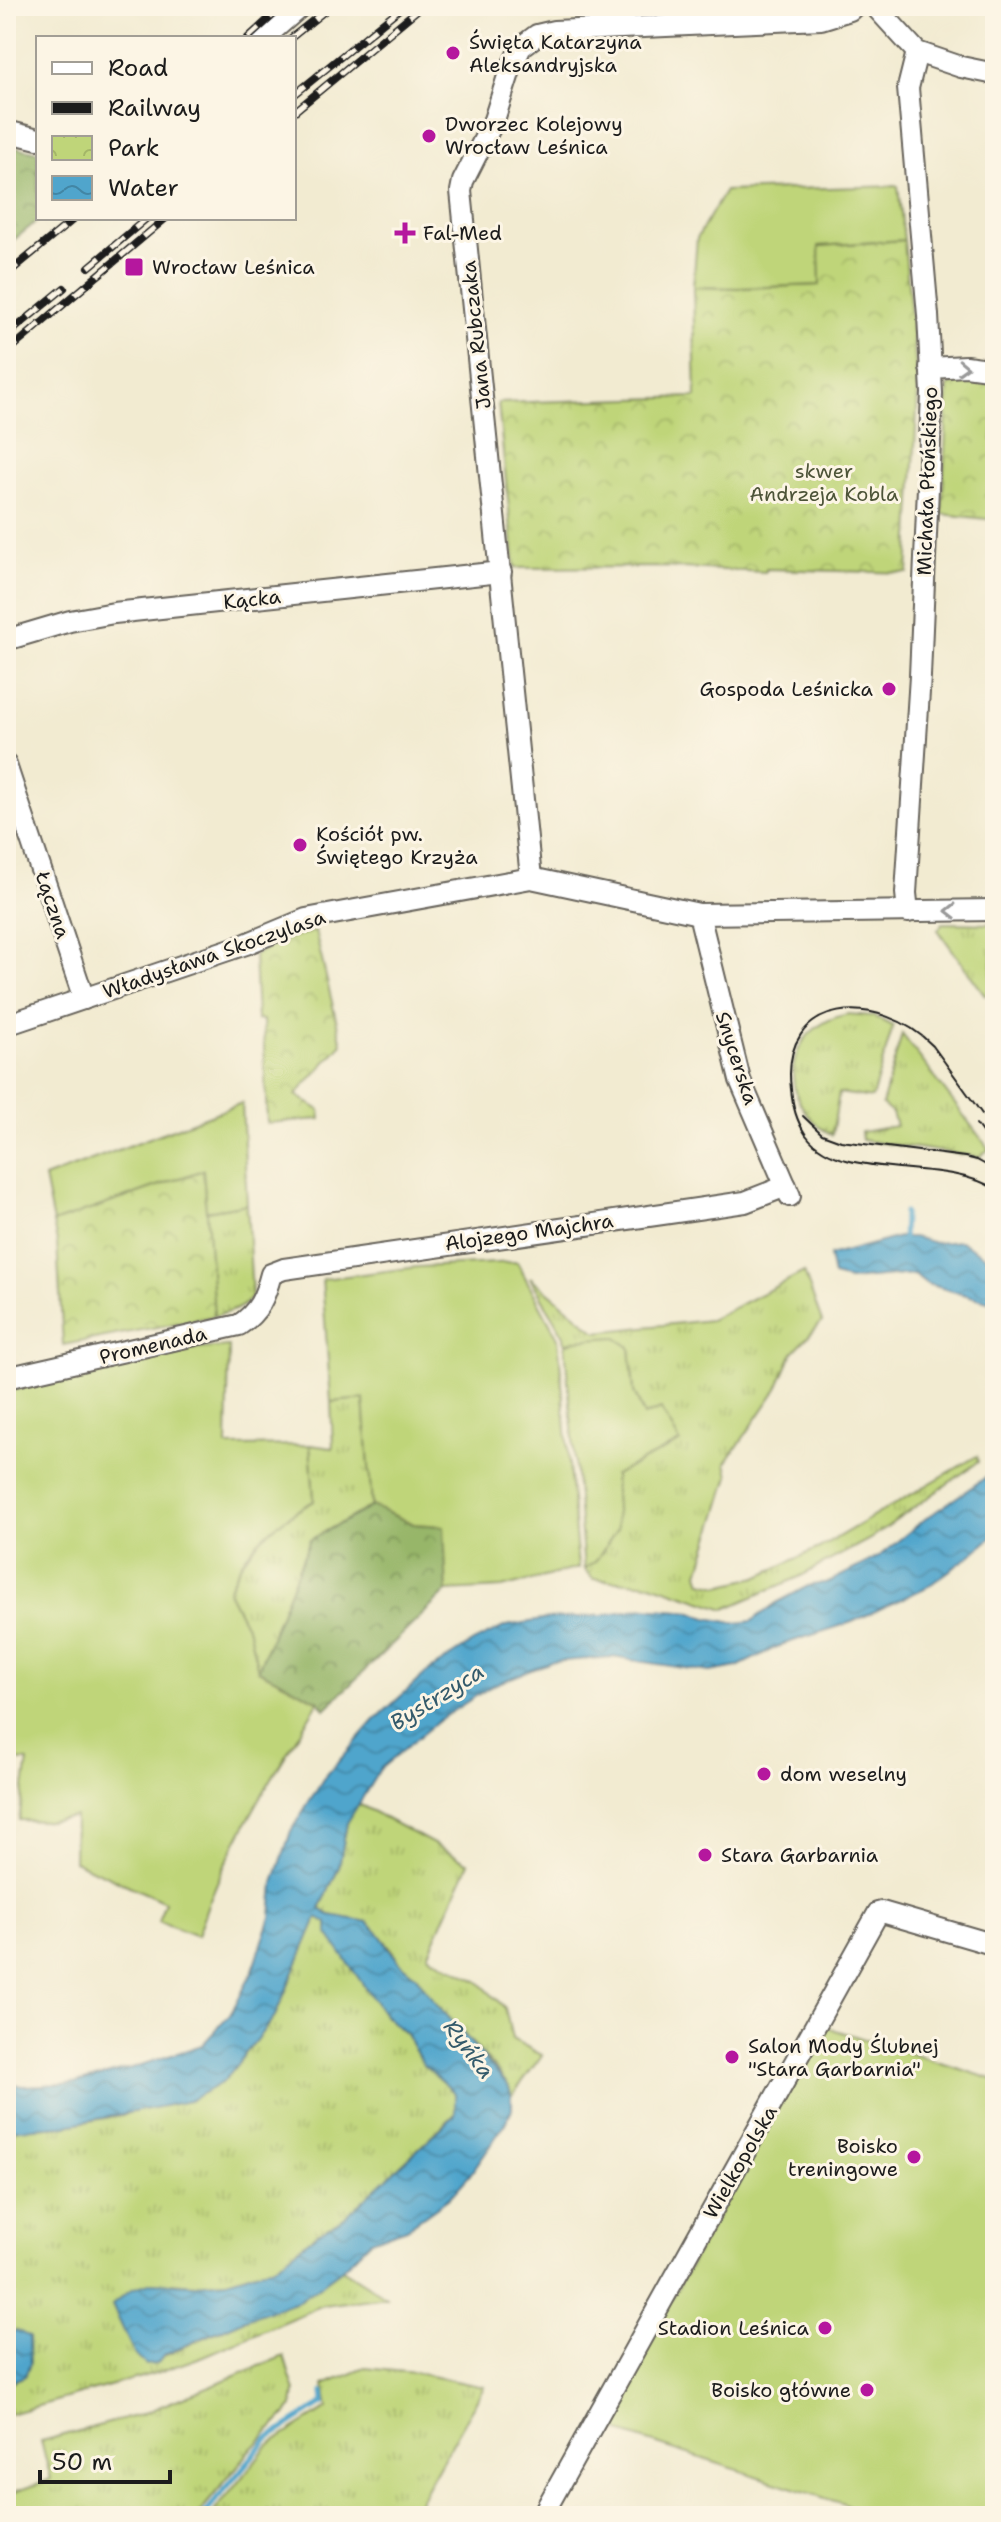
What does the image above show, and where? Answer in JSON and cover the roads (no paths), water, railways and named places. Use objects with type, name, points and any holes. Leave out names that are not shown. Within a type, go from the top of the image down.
[{"type":"street","points":[[266,36],[301,6]]},
{"type":"street","name":"Jana Rubczaka","points":[[531,878],[461,191],[494,120],[521,47],[537,35],[554,31],[824,19],[854,6]]},
{"type":"street","points":[[875,6],[917,52],[961,67],[995,74]]},
{"type":"street","name":"Michała Płońskiego","points":[[908,912],[906,893],[930,464],[930,368],[908,88],[917,52]]},
{"type":"street","points":[[6,131],[36,138]]},
{"type":"street","points":[[930,368],[966,366],[995,370]]},
{"type":"street","name":"Kącka","points":[[6,640],[70,621],[114,613],[501,572]]},
{"type":"street","name":"Łączna","points":[[6,765],[84,999]]},
{"type":"street","name":"Władysława Skoczylasa","points":[[6,1025],[246,944],[306,919],[531,878],[699,914],[995,910]]},
{"type":"street","name":"Snycerska","points":[[699,914],[740,1080],[788,1191]]},
{"type":"street","name":"Alojzego Majchra","points":[[271,1274],[284,1269],[745,1202],[788,1191]]},
{"type":"street","name":"Promenada","points":[[6,1378],[239,1325],[251,1317],[263,1301],[271,1274]]},
{"type":"street","name":"Wielkopolska","points":[[542,2516],[878,1913],[995,1945]]},
{"type":"water","points":[[899,1237],[935,1243],[960,1241],[995,1262],[995,1303],[927,1284],[914,1274],[849,1280],[833,1276],[829,1256]]},
{"type":"water","name":"Bystrzyca","points":[[995,1471],[995,1534],[927,1587],[852,1622],[781,1645],[737,1667],[710,1672],[612,1657],[551,1662],[493,1685],[439,1720],[380,1769],[347,1823],[339,1867],[320,1909],[330,1915],[368,1922],[377,1931],[399,1962],[416,1976],[433,2000],[508,2085],[512,2109],[469,2176],[449,2198],[407,2228],[371,2240],[342,2269],[300,2300],[243,2320],[164,2355],[157,2364],[146,2365],[135,2355],[112,2305],[132,2289],[152,2282],[195,2284],[227,2281],[275,2266],[318,2233],[344,2218],[455,2115],[455,2093],[423,2065],[406,2034],[385,2016],[328,1934],[328,1923],[317,1918],[275,2016],[223,2082],[189,2101],[62,2126],[6,2130],[6,2083],[23,2086],[77,2083],[202,2045],[230,2015],[252,1973],[271,1917],[274,1883],[291,1831],[323,1779],[375,1720],[426,1673],[473,1642],[506,1626],[644,1608],[693,1612],[735,1623],[752,1621],[776,1603],[808,1586],[829,1582],[878,1557],[925,1519]]},
{"type":"water","points":[[17,2330],[29,2337],[30,2364],[25,2376],[6,2384],[6,2334]]},
{"type":"waterway","points":[[903,1243],[904,1212]]},
{"type":"waterway","name":"Ryńka","points":[[203,2516],[266,2440],[324,2403],[323,2392]]},
{"type":"tram line","points":[[995,1132],[933,1046],[911,1028],[887,1017],[862,1011],[838,1012],[817,1019],[801,1035],[792,1058],[793,1102],[797,1119],[806,1135],[822,1150],[867,1164],[948,1173],[995,1189]]},
{"type":"tram line","points":[[803,1116],[822,1134],[841,1141],[965,1157],[995,1170]]},
{"type":"tram line","points":[[976,1124],[995,1150]]},
{"type":"railway","points":[[250,36],[283,6]]},
{"type":"railway","points":[[294,36],[331,6]]},
{"type":"railway","points":[[296,93],[403,6]]},
{"type":"railway","points":[[296,110],[422,6]]},
{"type":"railway","points":[[6,275],[73,220]]},
{"type":"railway","points":[[89,267],[145,220]]},
{"type":"railway","points":[[6,353],[164,220]]},
{"type":"railway","points":[[6,336],[64,288]]},
{"type":"place","name":"Święta Katarzyna Aleksandryjska","points":[[453,53]]},
{"type":"place","name":"Dworzec Kolejowy Wrocław Leśnica","points":[[429,136]]},
{"type":"place","name":"Fal-Med","points":[[405,233]]},
{"type":"place","name":"Wrocław Leśnica","points":[[134,267]]},
{"type":"place","name":"Gospoda Leśnicka","points":[[889,689]]},
{"type":"place","name":"Kościół pw. Świętego Krzyża","points":[[300,845]]},
{"type":"place","name":"dom weselny","points":[[764,1774]]},
{"type":"place","name":"Stara Garbarnia","points":[[705,1855]]},
{"type":"place","name":"Salon Mody Ślubnej \"Stara Garbarnia\"","points":[[732,2057]]},
{"type":"place","name":"Boisko treningowe","points":[[914,2157]]},
{"type":"place","name":"Stadion Leśnica","points":[[825,2328]]},
{"type":"place","name":"Boisko główne","points":[[867,2390]]},
{"type":"park label","name":"skwer Andrzeja Kobla","points":[[824,482]]}]
